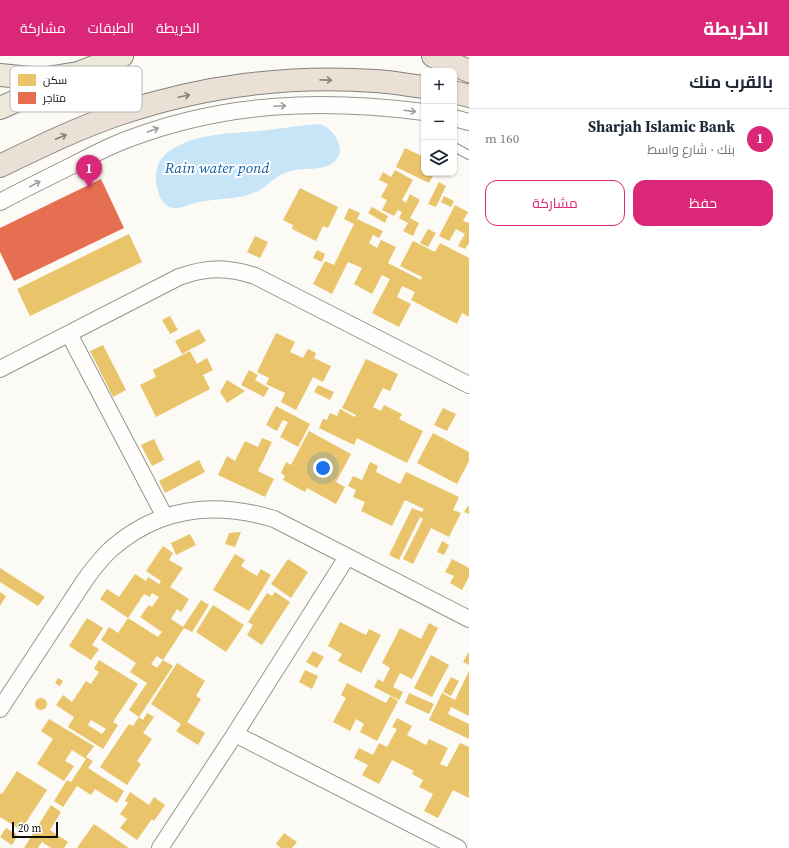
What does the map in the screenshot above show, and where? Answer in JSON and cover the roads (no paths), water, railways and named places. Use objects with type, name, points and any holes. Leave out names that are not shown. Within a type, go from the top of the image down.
[{"type":"highway","points":[[433,56],[469,71]]},
{"type":"highway","points":[[142,108],[182,96],[246,85],[311,80],[376,81],[421,87]]},
{"type":"highway","points":[[457,93],[469,96]]},
{"type":"highway","points":[[0,166],[59,138],[127,112]]},
{"type":"main road","points":[[96,66],[122,56]]},
{"type":"main road","points":[[0,75],[10,76]]},
{"type":"main road","points":[[0,108],[10,104]]},
{"type":"street","points":[[0,202],[123,141],[160,127],[191,118],[255,108],[319,105],[382,107],[421,112]]},
{"type":"street","points":[[457,119],[469,122]]},
{"type":"street","points":[[0,369],[164,284],[194,272],[210,269],[225,269],[240,271],[270,284],[469,385]]},
{"type":"street","points":[[70,334],[165,517]]},
{"type":"street","points":[[0,709],[83,583],[110,550],[145,526],[165,517],[186,512],[208,509],[231,509],[253,512],[274,519],[469,619]]},
{"type":"street","points":[[160,848],[235,734],[347,557]]},
{"type":"street","points":[[235,734],[458,848]]},
{"type":"lane","points":[[457,149],[469,155]]},
{"type":"water","name":"Rain water pond","points":[[319,124],[329,129],[334,134],[340,151],[339,156],[335,161],[325,167],[286,172],[266,186],[251,194],[198,202],[182,207],[168,207],[160,196],[156,181],[160,160],[171,150],[182,144],[191,140],[220,134]]},
{"type":"place","name":"Sharjah Islamic Bank","points":[[89,188]]}]
